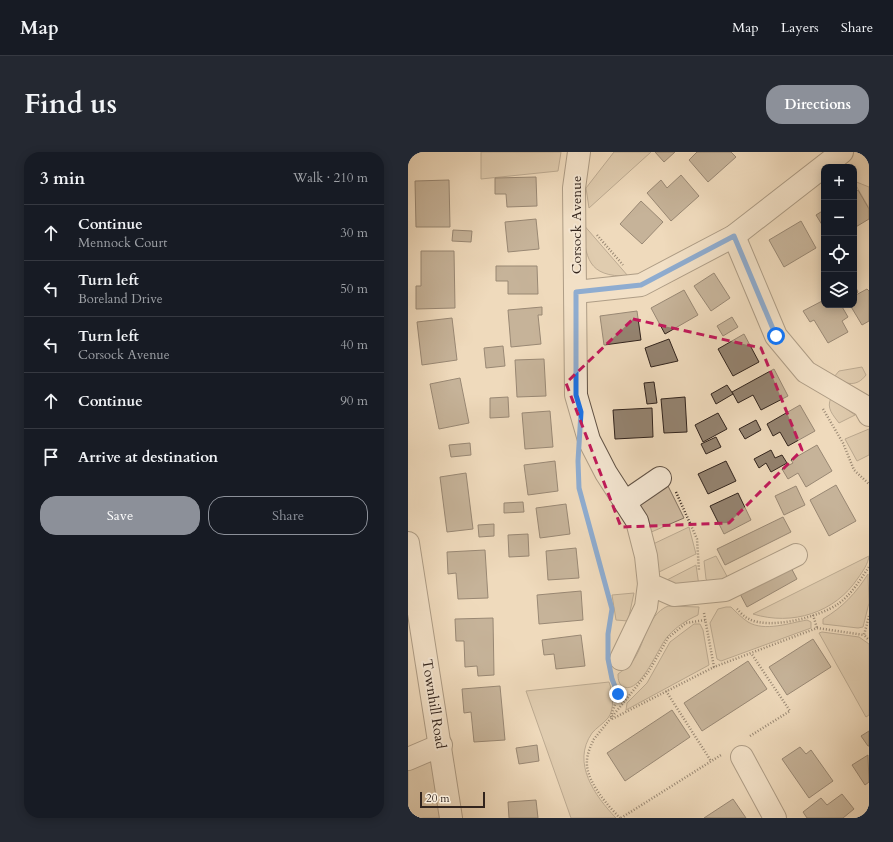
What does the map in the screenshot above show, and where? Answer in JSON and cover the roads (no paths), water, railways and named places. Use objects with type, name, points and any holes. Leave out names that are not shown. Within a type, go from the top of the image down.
[{"type":"street","name":"Corsock Avenue","points":[[579,152],[574,188],[576,395],[589,440],[606,473],[637,521],[646,556],[649,584],[646,607],[616,666]]},
{"type":"street","points":[[576,292],[641,285],[734,236],[842,152]]},
{"type":"street","points":[[734,236],[776,336],[806,372],[867,405]]},
{"type":"street","points":[[625,502],[660,478]]},
{"type":"street","name":"Townhill Road","points":[[408,543],[441,746],[451,818]]},
{"type":"street","points":[[649,584],[674,595],[725,590],[796,555]]},
{"type":"street","points":[[408,759],[441,746]]},
{"type":"street","points":[[733,755],[775,818]]}]
